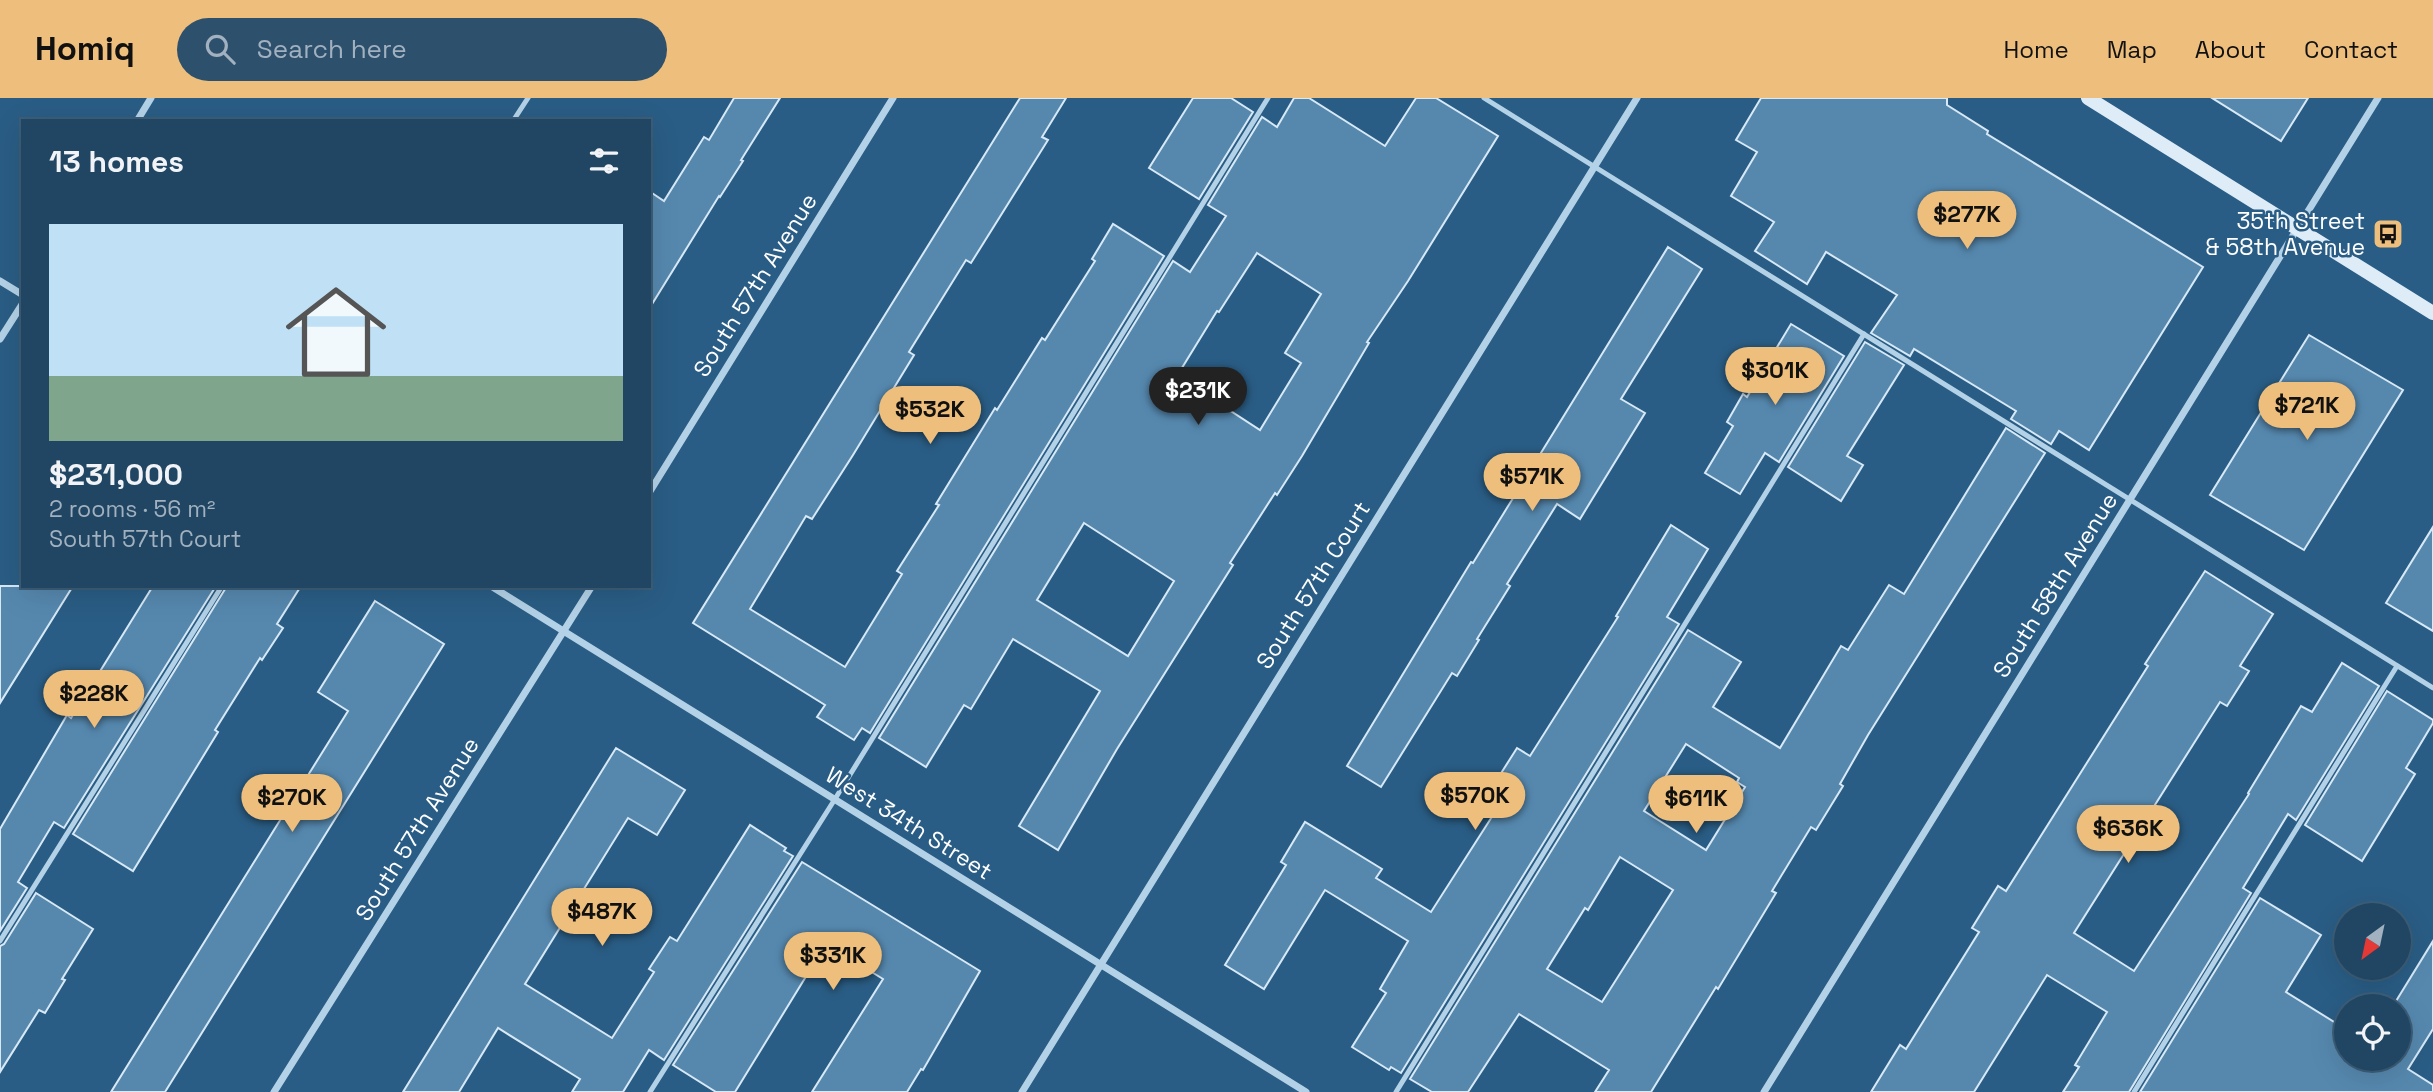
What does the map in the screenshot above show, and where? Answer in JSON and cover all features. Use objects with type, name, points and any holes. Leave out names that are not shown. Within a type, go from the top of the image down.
[{"type":"street","points":[[137,119],[151,98]]},
{"type":"street","name":"South 57th Avenue","points":[[651,490],[893,98]]},
{"type":"street","name":"South 57th Court","points":[[1022,1092],[1637,98]]},
{"type":"street","points":[[2088,98],[2433,313]]},
{"type":"street","name":"South 58th Avenue","points":[[1764,1092],[2378,98]]},
{"type":"street","points":[[0,281],[21,294]]},
{"type":"street","points":[[0,340],[21,306]]},
{"type":"street","name":"West 34th Street","points":[[494,588],[1306,1092]]},
{"type":"street","name":"South 57th Avenue","points":[[274,1092],[591,588]]},
{"type":"lane","points":[[514,119],[528,98]]},
{"type":"lane","points":[[650,1092],[835,799],[1268,98]]},
{"type":"lane","points":[[1484,98],[2433,688]]},
{"type":"lane","points":[[1396,1092],[1864,334]]},
{"type":"lane","points":[[0,941],[221,588]]},
{"type":"lane","points":[[2134,1092],[2397,666]]},
{"type":"building","points":[[734,98],[780,98],[651,306],[651,192],[664,201],[704,137],[709,140]]},
{"type":"building","points":[[1020,98],[1066,98],[1042,137],[1048,140],[971,263],[966,260],[909,352],[914,355],[853,455],[812,519],[806,516],[750,609],[845,667],[902,574],[897,571],[939,505],[936,504],[995,408],[997,410],[1042,338],[1045,340],[1095,261],[1092,259],[1113,224],[1164,256],[870,733],[862,728],[854,740],[817,717],[825,705],[693,623]]},
{"type":"building","points":[[1193,98],[1231,98],[1253,112],[1199,199],[1149,168]]},
{"type":"building","points":[[1294,98],[1309,98],[1385,146],[1416,98],[1436,98],[1498,136],[1367,342],[1369,343],[1302,456],[1230,563],[1233,565],[1117,749],[1058,850],[1019,826],[1100,691],[1013,639],[971,709],[964,705],[926,767],[879,738],[1173,261],[1190,272],[1226,216],[1208,205],[1262,117],[1277,127]],"holes":[[[1257,253],[1321,294],[1285,353],[1301,363],[1260,430],[1177,376]],[[1084,523],[1174,581],[1128,656],[1037,600]]]},
{"type":"building","points":[[1761,98],[1947,98],[1947,105],[1988,131],[1987,134],[2203,267],[2089,450],[2059,431],[2051,444],[2011,419],[2016,411],[1914,349],[1910,356],[1871,333],[1897,295],[1826,252],[1807,284],[1755,251],[1774,222],[1731,196],[1757,152],[1736,140]]},
{"type":"building","points":[[2212,98],[2308,98],[2281,141]]},
{"type":"building","points":[[1668,247],[1702,269],[1621,399],[1645,413],[1580,519],[1557,504],[1507,584],[1510,586],[1457,676],[1452,673],[1381,787],[1347,766]]},
{"type":"building","points":[[1791,324],[1844,356],[1779,462],[1765,453],[1740,494],[1705,473],[1733,426],[1727,422],[1743,394],[1747,397]]},
{"type":"building","points":[[2309,335],[2403,390],[2304,550],[2210,495]]},
{"type":"building","points":[[1865,342],[1904,365],[1847,456],[1863,465],[1841,501],[1788,467]]},
{"type":"building","points":[[2006,428],[2045,453],[1868,735],[1840,784],[1843,786],[1816,830],[1811,827],[1772,891],[1776,893],[1718,989],[1716,987],[1651,1092],[1595,1092],[1609,1070],[1519,1014],[1468,1092],[1432,1092],[1410,1079],[1688,630],[1741,662],[1713,707],[1780,748],[1841,646],[1848,650],[1889,585],[1904,594]],"holes":[[[1686,744],[1739,778],[1737,782],[1745,787],[1706,850],[1644,811]],[[1620,857],[1673,890],[1602,1002],[1547,969],[1585,908],[1588,910]]]},
{"type":"building","points":[[1671,525],[1708,549],[1667,617],[1679,624],[1401,1073],[1391,1067],[1389,1070],[1352,1047],[1386,993],[1380,989],[1408,941],[1325,890],[1264,989],[1225,965],[1286,865],[1281,862],[1305,822],[1382,869],[1376,878],[1431,912],[1511,787],[1498,778],[1517,748],[1530,756],[1618,617],[1616,616]]},
{"type":"building","points":[[2433,527],[2433,631],[2386,603]]},
{"type":"building","points":[[2205,571],[2273,614],[2240,666],[2249,671],[2227,706],[2220,702],[2074,933],[2134,971],[2249,794],[2301,706],[2312,712],[2342,663],[2379,686],[2296,820],[2288,814],[2243,888],[2251,893],[2129,1092],[2063,1092],[2079,1067],[2075,1065],[2107,1012],[2047,975],[1974,1092],[1871,1092],[1900,1045],[1906,1049],[1979,932],[1972,928],[1998,886],[2006,891]]},
{"type":"building","points":[[0,586],[72,588],[0,703]]},
{"type":"building","points":[[152,588],[215,588],[64,828],[54,822],[18,882],[27,888],[0,931],[0,829],[67,715],[71,718]]},
{"type":"building","points":[[226,588],[300,588],[277,624],[283,628],[262,660],[260,658],[215,730],[218,732],[133,871],[73,834]]},
{"type":"building","points":[[375,601],[444,644],[165,1092],[111,1092],[348,711],[318,692]]},
{"type":"building","points":[[2387,691],[2433,720],[2433,723],[2406,768],[2415,774],[2362,861],[2305,825]]},
{"type":"building","points":[[616,748],[685,790],[657,835],[628,818],[525,984],[612,1038],[654,972],[649,969],[670,937],[677,941],[750,825],[786,848],[784,851],[793,856],[664,1060],[649,1050],[623,1092],[572,1092],[580,1079],[498,1028],[459,1092],[403,1092]]},
{"type":"building","points":[[802,862],[980,971],[923,1070],[921,1069],[907,1092],[812,1092],[883,979],[826,944],[735,1092],[716,1092],[673,1065]]},
{"type":"building","points":[[36,893],[93,929],[62,979],[65,980],[45,1013],[39,1010],[0,1072],[0,946],[4,944]]},
{"type":"building","points":[[2260,898],[2321,935],[2286,992],[2334,1022],[2334,1071],[2411,1071],[2433,1085],[2433,1092],[2140,1092]]},
{"type":"building","points":[[2433,941],[2433,1029],[2411,1064],[2411,994],[2400,994],[2409,980],[2412,980],[2412,975]]},
{"type":"place","name":"35th Street & 58th Avenue","points":[[2388,234]]}]
